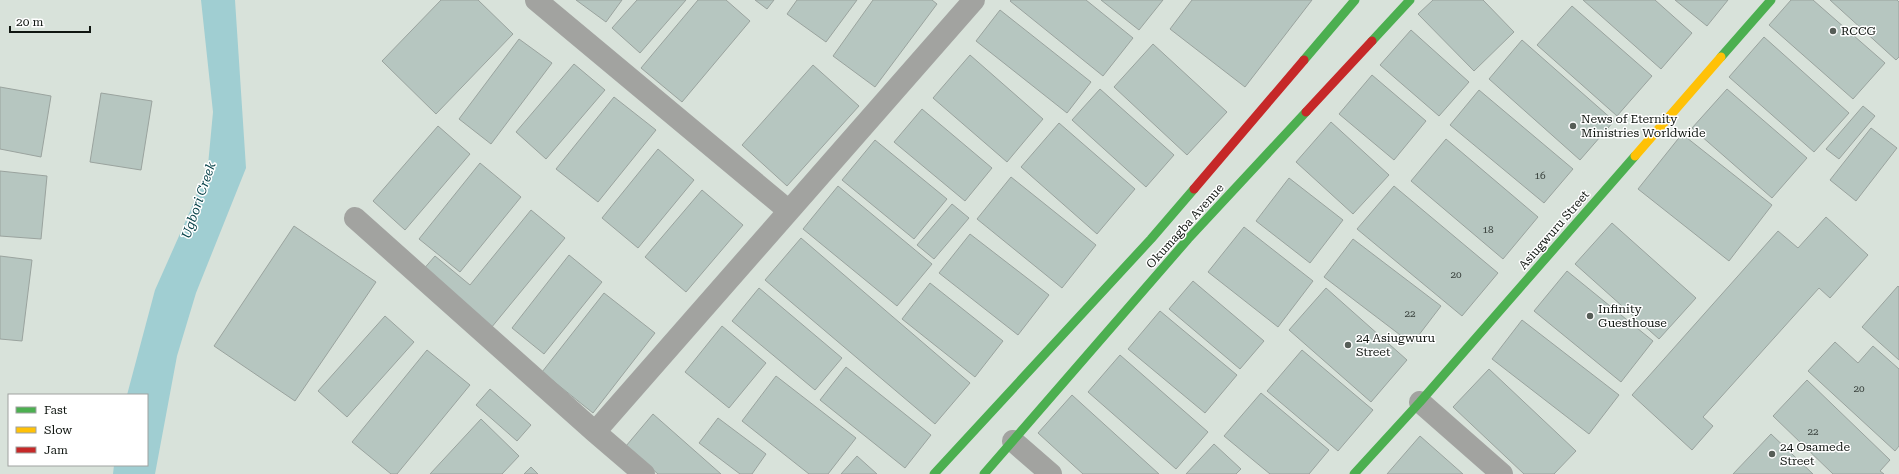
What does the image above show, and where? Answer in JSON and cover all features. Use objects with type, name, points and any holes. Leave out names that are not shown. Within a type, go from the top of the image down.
[{"type":"main road","name":"Okumagba Avenue","points":[[934,474],[1151,239],[1355,0]]},
{"type":"main road","name":"Okumagba Avenue","points":[[984,474],[1188,239],[1410,0]]},
{"type":"main road","name":"Asiugwuru Street","points":[[1354,474],[1420,402],[1771,0]]},
{"type":"street","points":[[536,0],[789,211]]},
{"type":"street","points":[[594,432],[974,0]]},
{"type":"street","points":[[355,218],[594,432],[644,474]]},
{"type":"street","points":[[1420,402],[1502,474]]},
{"type":"street","points":[[1013,441],[1051,474]]},
{"type":"water","name":"Ugbori Creek","points":[[201,0],[235,0],[246,168],[196,293],[177,356],[155,474],[113,474],[114,466],[148,466],[148,394],[127,394],[155,290],[191,209],[208,165],[213,112]]},
{"type":"building","points":[[441,0],[478,0],[513,34],[436,114],[382,61]]},
{"type":"building","points":[[576,0],[622,0],[606,22]]},
{"type":"building","points":[[637,0],[686,0],[640,53],[612,28]]},
{"type":"building","points":[[698,0],[726,0],[750,21],[682,102],[641,68]]},
{"type":"building","points":[[755,0],[774,0],[767,9]]},
{"type":"building","points":[[797,0],[857,0],[826,42],[787,14]]},
{"type":"building","points":[[873,0],[932,0],[937,4],[875,87],[833,56]]},
{"type":"building","points":[[1086,0],[1133,38],[1103,76],[1010,1]]},
{"type":"building","points":[[1101,0],[1163,0],[1139,30]]},
{"type":"building","points":[[1192,0],[1312,0],[1245,87],[1170,29]]},
{"type":"building","points":[[1433,0],[1483,0],[1514,32],[1474,71],[1418,14]]},
{"type":"building","points":[[1583,0],[1655,0],[1692,33],[1661,69]]},
{"type":"building","points":[[1675,0],[1728,0],[1707,26]]},
{"type":"building","points":[[1791,0],[1813,0],[1885,63],[1853,99],[1769,25]]},
{"type":"building","points":[[1830,0],[1897,0],[1899,2],[1899,57],[1896,60]]},
{"type":"building","points":[[1572,6],[1652,76],[1617,116],[1537,45]]},
{"type":"building","points":[[1000,10],[1091,82],[1067,113],[976,41]]},
{"type":"building","points":[[1411,30],[1469,82],[1439,116],[1380,65]]},
{"type":"building","points":[[1764,37],[1849,113],[1814,152],[1729,77]]},
{"type":"building","points":[[519,39],[552,63],[491,144],[459,119]]},
{"type":"building","points":[[1522,40],[1614,121],[1580,160],[1489,79]]},
{"type":"building","points":[[1153,44],[1227,112],[1187,155],[1114,87]]},
{"type":"building","points":[[970,55],[1043,119],[1007,162],[933,98]]},
{"type":"building","points":[[574,64],[605,90],[546,159],[516,132]]},
{"type":"building","points":[[813,65],[859,106],[787,186],[742,145]]},
{"type":"building","points":[[1372,75],[1426,121],[1394,160],[1339,114]]},
{"type":"building","points":[[0,87],[51,96],[41,157],[0,149]]},
{"type":"building","points":[[1100,89],[1174,155],[1146,187],[1072,120]]},
{"type":"building","points":[[1727,89],[1807,158],[1772,198],[1692,128]]},
{"type":"building","points":[[1479,90],[1573,169],[1544,203],[1450,125]]},
{"type":"building","points":[[101,93],[152,101],[141,170],[90,162]]},
{"type":"building","points":[[614,97],[656,130],[598,202],[556,169]]},
{"type":"building","points":[[1863,106],[1875,116],[1839,159],[1826,149]]},
{"type":"building","points":[[922,109],[992,168],[965,201],[894,142]]},
{"type":"building","points":[[1331,122],[1389,175],[1353,214],[1296,162]]},
{"type":"building","points":[[1059,123],[1135,189],[1097,234],[1021,167]]},
{"type":"building","points":[[438,126],[470,154],[405,230],[373,201]]},
{"type":"building","points":[[1871,128],[1897,148],[1856,201],[1830,180]]},
{"type":"building","points":[[1682,134],[1772,205],[1729,261],[1638,189]]},
{"type":"building","points":[[1446,139],[1538,217],[1503,259],[1411,181]]},
{"type":"building","points":[[875,140],[947,199],[914,239],[842,180]]},
{"type":"building","points":[[658,149],[694,180],[638,248],[602,218]]},
{"type":"building","points":[[480,163],[521,197],[460,272],[419,239]]},
{"type":"building","points":[[0,171],[47,176],[41,239],[0,236]]},
{"type":"building","points":[[1011,177],[1096,245],[1062,288],[977,219]]},
{"type":"building","points":[[1289,178],[1343,220],[1310,263],[1256,221]]},
{"type":"building","points":[[838,186],[932,264],[897,306],[803,229]]},
{"type":"building","points":[[1394,186],[1498,273],[1462,316],[1357,229]]},
{"type":"building","points":[[702,190],[743,225],[686,292],[645,257]]},
{"type":"building","points":[[952,204],[969,218],[934,259],[917,245]]},
{"type":"building","points":[[531,210],[565,238],[491,328],[422,271],[435,256],[470,285]]},
{"type":"building","points":[[1826,217],[1868,255],[1830,298],[1819,288],[1703,417],[1713,426],[1692,450],[1632,395],[1778,231],[1798,248]]},
{"type":"building","points":[[1612,223],[1696,298],[1659,339],[1575,264]]},
{"type":"building","points":[[294,226],[376,282],[295,401],[214,346]]},
{"type":"building","points":[[1244,227],[1313,281],[1278,327],[1208,272]]},
{"type":"building","points":[[970,234],[1049,295],[1018,335],[939,273]]},
{"type":"building","points":[[801,238],[970,383],[935,424],[765,280]]},
{"type":"building","points":[[1353,239],[1441,306],[1412,344],[1324,277]]},
{"type":"building","points":[[569,255],[602,282],[544,354],[512,328]]},
{"type":"building","points":[[0,256],[32,260],[22,341],[0,339]]},
{"type":"building","points":[[1567,271],[1653,341],[1621,382],[1534,311]]},
{"type":"building","points":[[1193,281],[1264,341],[1240,369],[1169,309]]},
{"type":"building","points":[[930,283],[1003,341],[975,377],[902,319]]},
{"type":"building","points":[[1898,286],[1899,287],[1899,360],[1862,327]]},
{"type":"building","points":[[759,288],[842,358],[815,390],[732,321]]},
{"type":"building","name":"24 Asiugwuru Street","points":[[1326,288],[1407,360],[1371,402],[1289,330]]},
{"type":"building","points":[[604,293],[655,333],[593,413],[542,372]]},
{"type":"building","points":[[1160,311],[1237,375],[1205,413],[1128,349]]},
{"type":"building","points":[[385,316],[414,342],[347,417],[318,391]]},
{"type":"building","points":[[1522,320],[1619,395],[1589,434],[1492,359]]},
{"type":"building","points":[[722,326],[766,363],[729,408],[685,372]]},
{"type":"building","points":[[1835,342],[1858,363],[1873,346],[1899,369],[1899,446],[1895,451],[1808,371]]},
{"type":"building","points":[[427,350],[470,385],[397,474],[391,474],[352,442]]},
{"type":"building","points":[[1302,350],[1373,410],[1338,451],[1267,391]]},
{"type":"building","points":[[1120,355],[1208,432],[1176,469],[1088,392]]},
{"type":"building","points":[[846,367],[931,435],[905,468],[820,400]]},
{"type":"building","points":[[1489,369],[1576,451],[1554,474],[1524,474],[1453,407]]},
{"type":"building","points":[[776,376],[856,438],[828,474],[809,474],[742,421]]},
{"type":"building","points":[[1807,380],[1890,460],[1880,471],[1884,474],[1833,474],[1773,416]]},
{"type":"building","points":[[490,389],[531,425],[517,441],[476,405]]},
{"type":"building","points":[[1261,393],[1329,450],[1309,474],[1270,474],[1224,436]]},
{"type":"building","points":[[1072,395],[1159,474],[1083,474],[1038,433]]},
{"type":"building","points":[[653,414],[721,474],[658,474],[626,446]]},
{"type":"building","points":[[718,418],[766,454],[752,474],[740,474],[699,443]]},
{"type":"building","points":[[481,419],[519,456],[502,474],[430,474]]},
{"type":"building","name":"24 Osamede Street","points":[[1771,434],[1813,474],[1733,474]]},
{"type":"building","points":[[1420,436],[1463,474],[1387,474]]},
{"type":"building","points":[[1214,444],[1241,469],[1236,474],[1186,474]]},
{"type":"building","points":[[857,456],[877,474],[841,474]]},
{"type":"building","points":[[531,467],[538,474],[524,474]]},
{"type":"traffic: fast","points":[[1304,60],[1355,0]]},
{"type":"traffic: fast","points":[[1372,41],[1410,0]]},
{"type":"traffic: fast","points":[[1721,57],[1771,0]]},
{"type":"traffic: fast","points":[[984,474],[1188,239],[1306,112]]},
{"type":"traffic: fast","points":[[1354,474],[1420,402],[1635,156]]},
{"type":"traffic: fast","points":[[934,474],[1151,239],[1194,189]]},
{"type":"traffic: slow","points":[[1635,156],[1721,57]]},
{"type":"traffic: jam","points":[[1306,112],[1372,41]]},
{"type":"traffic: jam","points":[[1194,189],[1304,60]]},
{"type":"place","name":"RCCG","points":[[1833,31]]},
{"type":"place","name":"News of Eternity Ministries Worldwide","points":[[1573,126]]},
{"type":"place","name":"Infinity Guesthouse","points":[[1590,316]]},
{"type":"place","name":"24 Asiugwuru Street","points":[[1348,345]]},
{"type":"place","name":"24 Osamede Street","points":[[1772,454]]}]
